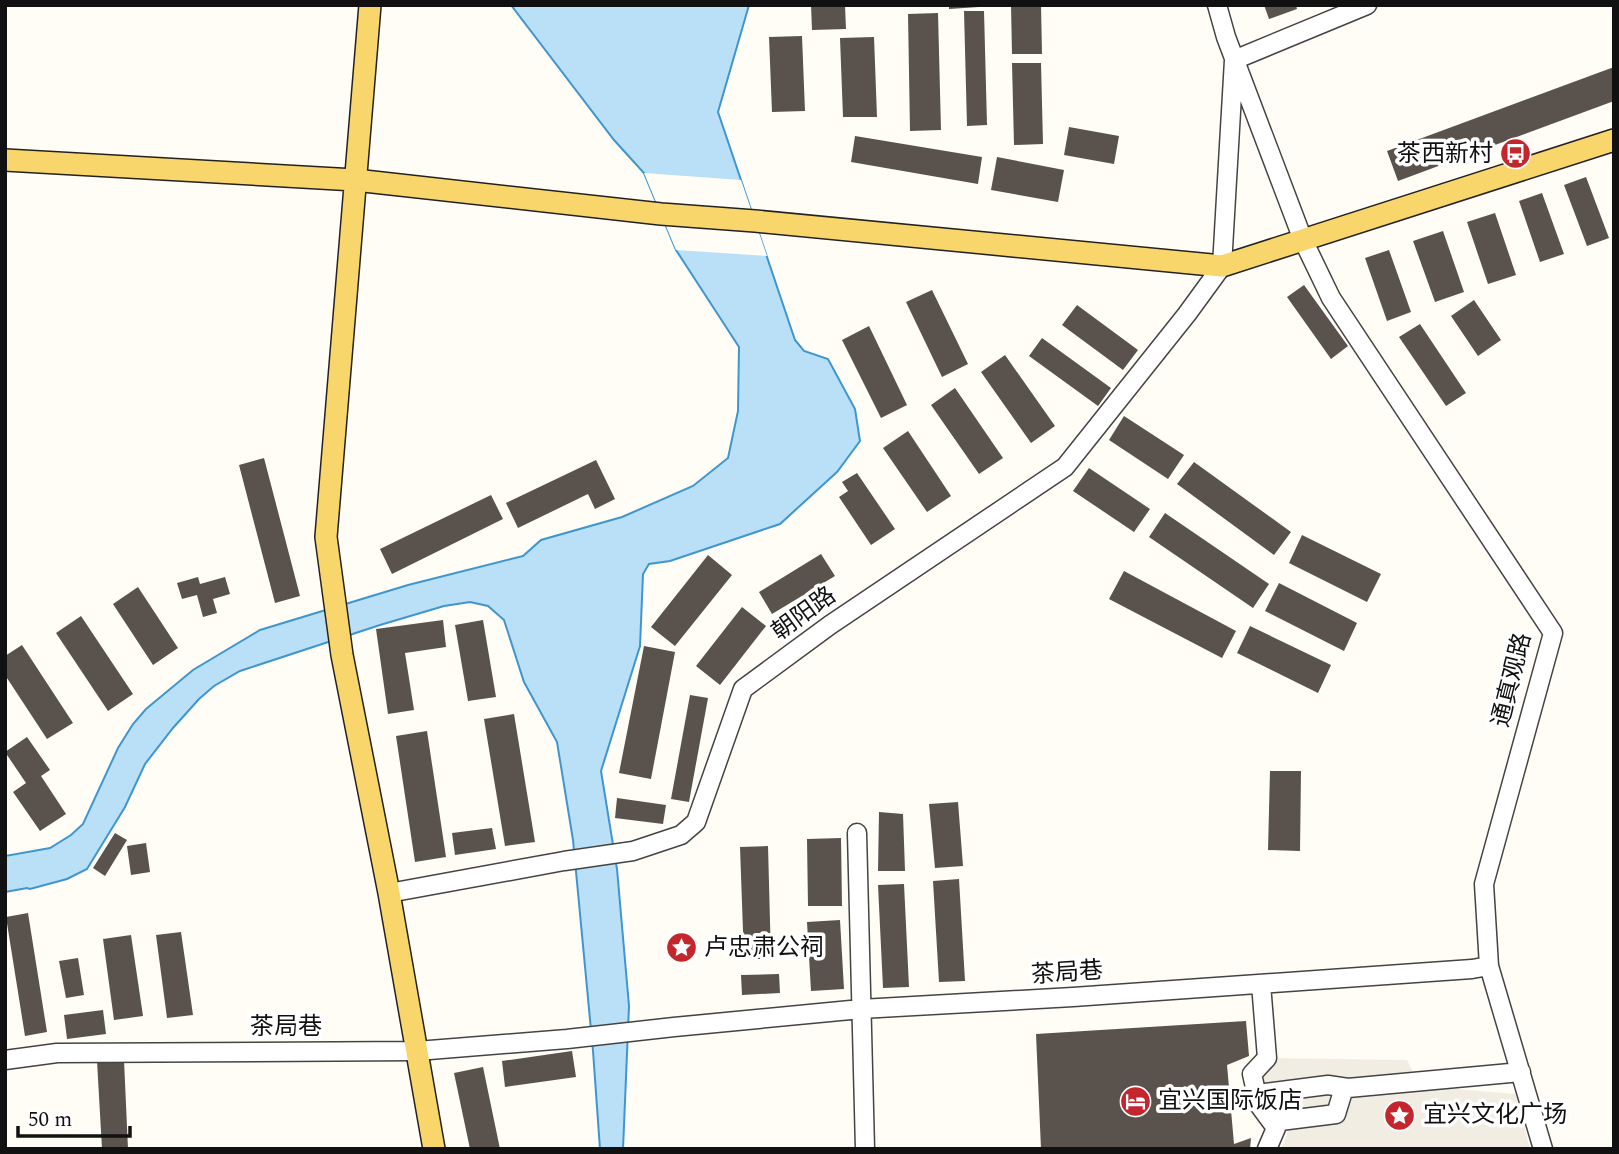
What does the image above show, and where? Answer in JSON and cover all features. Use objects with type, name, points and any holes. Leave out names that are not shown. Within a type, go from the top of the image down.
[{"type":"main road","points":[[370,5],[326,537],[342,655],[389,893],[434,1149]]},
{"type":"main road","points":[[5,160],[355,180],[661,215],[755,221],[1222,266],[1614,140]]},
{"type":"street","name":"通真观路","points":[[1217,5],[1234,60],[1303,240],[1331,298],[1553,633],[1484,884],[1489,966],[1543,1149]]},
{"type":"street","points":[[1222,266],[1234,60],[1367,5]]},
{"type":"street","name":"朝阳路","points":[[389,893],[633,851],[681,835],[696,822],[743,690],[830,625],[1065,467],[1222,266]]},
{"type":"street","points":[[857,833],[864,1149]]},
{"type":"street","name":"茶局巷","points":[[5,1060],[57,1052],[417,1051],[567,1040],[861,1009],[1060,998],[1489,966]]},
{"type":"street","points":[[1261,984],[1267,1058],[1252,1074],[1259,1105],[1276,1128],[1267,1149]]},
{"type":"street","points":[[1257,1094],[1328,1085],[1344,1088],[1521,1072]]},
{"type":"street","points":[[1272,1122],[1336,1114],[1344,1088]]},
{"type":"shaded area","name":"宜兴文化广场","points":[[1275,1058],[1407,1060],[1420,1086],[1516,1094],[1530,1149],[1281,1149],[1289,1129],[1267,1102],[1263,1074]]},
{"type":"water","points":[[511,5],[749,5],[718,112],[795,340],[804,351],[828,359],[855,409],[860,441],[837,472],[780,524],[670,561],[649,564],[643,574],[640,646],[601,771],[617,869],[629,1006],[623,1149],[600,1149],[573,840],[557,742],[524,682],[504,620],[488,606],[470,602],[444,606],[240,671],[214,686],[173,728],[145,764],[125,807],[87,869],[67,879],[30,889],[5,892],[5,856],[50,848],[83,824],[118,748],[133,724],[146,709],[193,670],[260,630],[408,585],[523,556],[541,540],[622,517],[693,486],[728,458],[738,411],[739,347],[676,250],[644,173],[614,140]]},
{"type":"pier","points":[[644,173],[741,180],[767,256],[676,250]]},
{"type":"building","points":[[811,5],[845,5],[846,29],[812,30]]},
{"type":"building","points":[[949,5],[979,5],[979,7],[949,9]]},
{"type":"building","points":[[1011,5],[1041,5],[1042,54],[1012,54]]},
{"type":"building","points":[[1264,5],[1296,5],[1297,9],[1269,19]]},
{"type":"building","points":[[964,11],[984,11],[987,125],[967,126]]},
{"type":"building","points":[[938,13],[941,130],[910,131],[908,14]]},
{"type":"building","points":[[802,36],[805,111],[772,112],[769,37]]},
{"type":"building","points":[[874,37],[877,117],[843,117],[840,38]]},
{"type":"building","points":[[1012,63],[1041,63],[1043,144],[1014,145]]},
{"type":"building","points":[[1614,67],[1614,101],[1398,181],[1387,151]]},
{"type":"building","points":[[1069,127],[1119,136],[1114,164],[1064,155]]},
{"type":"building","points":[[855,136],[982,157],[978,184],[851,162]]},
{"type":"building","points":[[997,157],[1064,170],[1058,202],[991,190]]},
{"type":"building","points":[[1586,177],[1609,238],[1587,246],[1564,185]]},
{"type":"building","points":[[1542,193],[1564,254],[1540,262],[1519,201]]},
{"type":"building","points":[[1495,213],[1516,275],[1488,284],[1467,222]]},
{"type":"building","points":[[1443,231],[1464,292],[1435,302],[1413,241]]},
{"type":"building","points":[[1389,250],[1411,312],[1387,321],[1365,258]]},
{"type":"building","points":[[1304,285],[1348,346],[1331,359],[1287,297]]},
{"type":"building","points":[[932,290],[968,364],[942,377],[906,302]]},
{"type":"building","points":[[1474,300],[1501,340],[1478,356],[1451,316]]},
{"type":"building","points":[[1077,305],[1138,350],[1123,370],[1062,325]]},
{"type":"building","points":[[1420,324],[1466,393],[1446,406],[1399,337]]},
{"type":"building","points":[[869,326],[907,405],[881,418],[842,340]]},
{"type":"building","points":[[1042,338],[1111,388],[1098,406],[1029,356]]},
{"type":"building","points":[[1005,355],[1055,426],[1031,443],[981,372]]},
{"type":"building","points":[[955,388],[1003,458],[979,474],[931,405]]},
{"type":"building","points":[[1124,416],[1184,455],[1168,479],[1109,440]]},
{"type":"building","points":[[908,431],[951,496],[927,512],[883,448]]},
{"type":"building","points":[[264,458],[300,596],[275,603],[239,465]]},
{"type":"building","points":[[596,460],[615,499],[595,509],[588,494],[518,528],[506,503]]},
{"type":"building","points":[[1194,462],[1291,532],[1274,555],[1177,484]]},
{"type":"building","points":[[1089,468],[1150,509],[1134,532],[1073,491]]},
{"type":"building","points":[[857,473],[895,529],[871,545],[839,497],[848,491],[842,482]]},
{"type":"building","points":[[491,495],[503,519],[392,574],[380,549]]},
{"type":"building","points":[[1165,513],[1269,584],[1253,608],[1149,537]]},
{"type":"building","points":[[1302,535],[1381,574],[1367,602],[1289,563]]},
{"type":"building","points":[[821,554],[835,576],[772,614],[759,592]]},
{"type":"building","points":[[708,555],[732,575],[675,646],[651,627]]},
{"type":"building","points":[[1124,571],[1236,631],[1222,658],[1109,599]]},
{"type":"building","points":[[198,577],[200,584],[225,577],[230,594],[213,599],[217,613],[203,617],[197,595],[182,599],[177,583]]},
{"type":"building","points":[[1279,583],[1357,623],[1344,651],[1265,611]]},
{"type":"building","points":[[138,587],[178,648],[153,665],[113,604]]},
{"type":"building","points":[[742,607],[766,626],[720,685],[696,666]]},
{"type":"building","points":[[81,616],[133,694],[108,711],[56,633]]},
{"type":"building","points":[[443,620],[446,647],[405,653],[414,710],[388,714],[376,629]]},
{"type":"building","points":[[483,620],[496,697],[468,701],[455,625]]},
{"type":"building","points":[[1250,626],[1331,665],[1318,693],[1237,653]]},
{"type":"building","points":[[22,645],[73,723],[47,739],[5,675],[5,656]]},
{"type":"building","points":[[644,646],[675,652],[651,779],[619,773]]},
{"type":"building","points":[[690,695],[708,698],[689,802],[671,799]]},
{"type":"building","points":[[514,714],[535,842],[505,846],[484,719]]},
{"type":"building","points":[[427,731],[446,857],[415,862],[396,736]]},
{"type":"building","points":[[27,737],[50,770],[41,776],[66,814],[40,831],[13,792],[26,783],[5,752]]},
{"type":"building","points":[[1270,771],[1301,771],[1300,851],[1268,850]]},
{"type":"building","points":[[617,798],[666,805],[663,824],[615,818]]},
{"type":"building","points":[[958,802],[963,866],[935,868],[929,804]]},
{"type":"building","points":[[879,812],[903,814],[905,871],[878,871]]},
{"type":"building","points":[[492,828],[496,849],[455,855],[452,833]]},
{"type":"building","points":[[115,833],[127,840],[105,876],[93,868]]},
{"type":"building","points":[[841,838],[842,906],[808,906],[807,839]]},
{"type":"building","points":[[146,843],[150,872],[131,875],[127,846]]},
{"type":"building","points":[[768,846],[771,959],[744,959],[740,847]]},
{"type":"building","points":[[959,879],[965,981],[939,982],[933,881]]},
{"type":"building","points":[[904,884],[909,987],[883,988],[878,885]]},
{"type":"building","points":[[28,913],[47,1032],[25,1036],[6,917]]},
{"type":"building","points":[[840,920],[844,989],[811,991],[807,922]]},
{"type":"building","points":[[181,932],[193,1015],[167,1018],[156,935]]},
{"type":"building","points":[[131,935],[143,1016],[114,1020],[103,939]]},
{"type":"building","points":[[78,958],[84,995],[66,998],[59,961]]},
{"type":"building","points":[[779,974],[780,993],[742,995],[741,975]]},
{"type":"building","points":[[103,1010],[106,1034],[67,1039],[64,1015]]},
{"type":"building","name":"宜兴国际饭店","points":[[1246,1021],[1249,1056],[1227,1065],[1234,1144],[1251,1138],[1250,1149],[1041,1149],[1036,1034]]},
{"type":"building","points":[[572,1051],[576,1077],[505,1087],[502,1061]]},
{"type":"building","points":[[124,1060],[128,1149],[102,1149],[97,1061]]},
{"type":"building","points":[[483,1067],[500,1149],[470,1149],[454,1073]]},
{"type":"place","name":"茶西新村","points":[[1516,154]]},
{"type":"place","name":"卢忠肃公祠","points":[[681,948]]},
{"type":"place","name":"宜兴国际饭店","points":[[1135,1101]]},
{"type":"place","name":"宜兴文化广场","points":[[1400,1115]]}]
